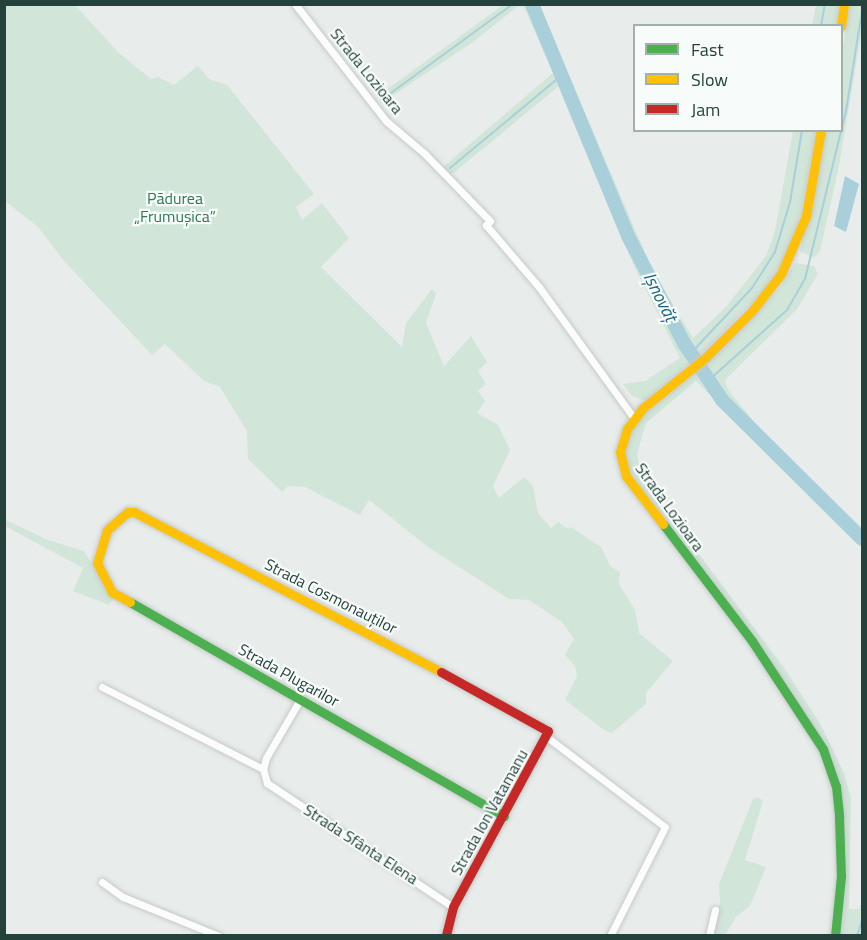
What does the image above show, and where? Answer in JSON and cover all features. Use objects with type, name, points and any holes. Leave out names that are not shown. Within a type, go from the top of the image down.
[{"type":"street","name":"Strada Lozioara","points":[[295,4],[386,121],[424,154],[490,221],[486,225],[539,287],[634,418],[620,452],[626,476],[752,641],[810,726],[831,767],[840,817],[841,876],[835,936]]},
{"type":"street","points":[[840,24],[844,4]]},
{"type":"street","points":[[634,418],[705,358],[769,292],[790,257],[806,216],[821,132]]},
{"type":"street","name":"Strada Cosmonauților","points":[[103,537],[117,519],[134,512],[354,624],[547,734]]},
{"type":"street","name":"Strada Plugarilor","points":[[103,537],[97,563],[112,592],[504,816]]},
{"type":"street","points":[[102,687],[263,769],[301,698]]},
{"type":"street","points":[[547,734],[665,827],[610,936]]},
{"type":"street","name":"Strada Ion Vatamanu","points":[[453,907],[547,734]]},
{"type":"street","name":"Strada Sfânta Elena","points":[[263,769],[267,783],[453,907]]},
{"type":"street","points":[[102,882],[123,897],[219,936]]},
{"type":"street","points":[[446,936],[453,907]]},
{"type":"street","points":[[709,936],[715,910]]},
{"type":"green space","name":"Pădurea „Frumușica”","points":[[4,5],[75,5],[119,53],[151,79],[158,77],[174,85],[198,66],[209,79],[227,85],[314,194],[296,207],[302,220],[322,203],[349,238],[321,267],[402,347],[406,323],[432,289],[436,293],[426,323],[444,366],[471,336],[487,362],[478,371],[486,384],[478,391],[485,401],[477,413],[498,425],[510,450],[493,486],[499,498],[524,477],[533,486],[538,513],[551,528],[558,522],[568,529],[571,527],[601,547],[610,566],[620,572],[619,584],[635,610],[639,633],[673,661],[646,693],[646,704],[612,733],[604,730],[565,700],[577,676],[575,666],[565,655],[574,639],[562,622],[529,600],[509,599],[428,547],[369,500],[360,515],[305,487],[288,486],[282,492],[248,459],[247,431],[220,387],[204,381],[165,344],[152,355],[64,261],[38,227],[5,201]]},
{"type":"green space","points":[[503,5],[539,5],[652,269],[693,338],[725,308],[766,256],[775,231],[793,132],[817,132],[801,213],[784,259],[768,286],[705,351],[645,401],[632,396],[623,384],[645,381],[680,358],[635,268],[559,86],[451,175],[443,167],[553,73],[524,7],[518,6],[473,42],[383,102],[378,96]]},
{"type":"green space","points":[[816,5],[839,5],[836,24],[812,24]]},
{"type":"green space","points":[[850,5],[862,5],[862,29],[839,166],[820,251],[814,258],[800,251],[827,132],[843,132],[843,45]]},
{"type":"green space","points":[[795,263],[814,266],[818,274],[797,309],[725,380],[728,390],[757,425],[862,528],[862,545],[696,381],[646,423],[637,454],[641,475],[651,491],[676,517],[687,538],[785,669],[821,725],[844,773],[851,798],[849,909],[859,909],[862,902],[862,935],[838,935],[844,907],[841,786],[819,734],[736,613],[633,480],[622,456],[630,430],[640,418],[709,362],[780,288]]},
{"type":"green space","points":[[4,519],[48,540],[84,551],[113,599],[109,605],[73,591],[83,568],[5,526]]},
{"type":"green space","points":[[758,797],[763,801],[745,860],[766,867],[750,906],[736,917],[725,935],[712,933],[720,903],[719,884],[753,799]]},
{"type":"water","points":[[845,176],[859,184],[846,232],[834,226]]},
{"type":"waterway","points":[[384,98],[513,4]]},
{"type":"waterway","name":"Ișnovăț","points":[[532,4],[628,236],[684,343],[722,400],[862,539]]},
{"type":"waterway","points":[[821,24],[825,4]]},
{"type":"waterway","points":[[843,123],[862,11]]},
{"type":"waterway","points":[[450,168],[562,75]]},
{"type":"waterway","points":[[691,353],[752,288],[775,252],[790,202],[802,132]]},
{"type":"waterway","points":[[709,380],[787,310],[805,279],[841,132]]},
{"type":"waterway","points":[[857,936],[862,921]]},
{"type":"traffic: fast","points":[[663,524],[752,641],[823,749],[836,786],[839,817],[841,876],[835,936]]},
{"type":"traffic: fast","points":[[130,602],[504,816]]},
{"type":"traffic: slow","points":[[841,24],[844,4]]},
{"type":"traffic: slow","points":[[663,524],[626,476],[620,452],[627,429],[643,408],[705,358],[752,311],[781,274],[806,216],[821,132]]},
{"type":"traffic: slow","points":[[130,602],[112,592],[97,563],[107,530],[128,512],[134,512],[441,672]]},
{"type":"traffic: jam","points":[[441,672],[548,731],[453,907],[446,936]]}]
